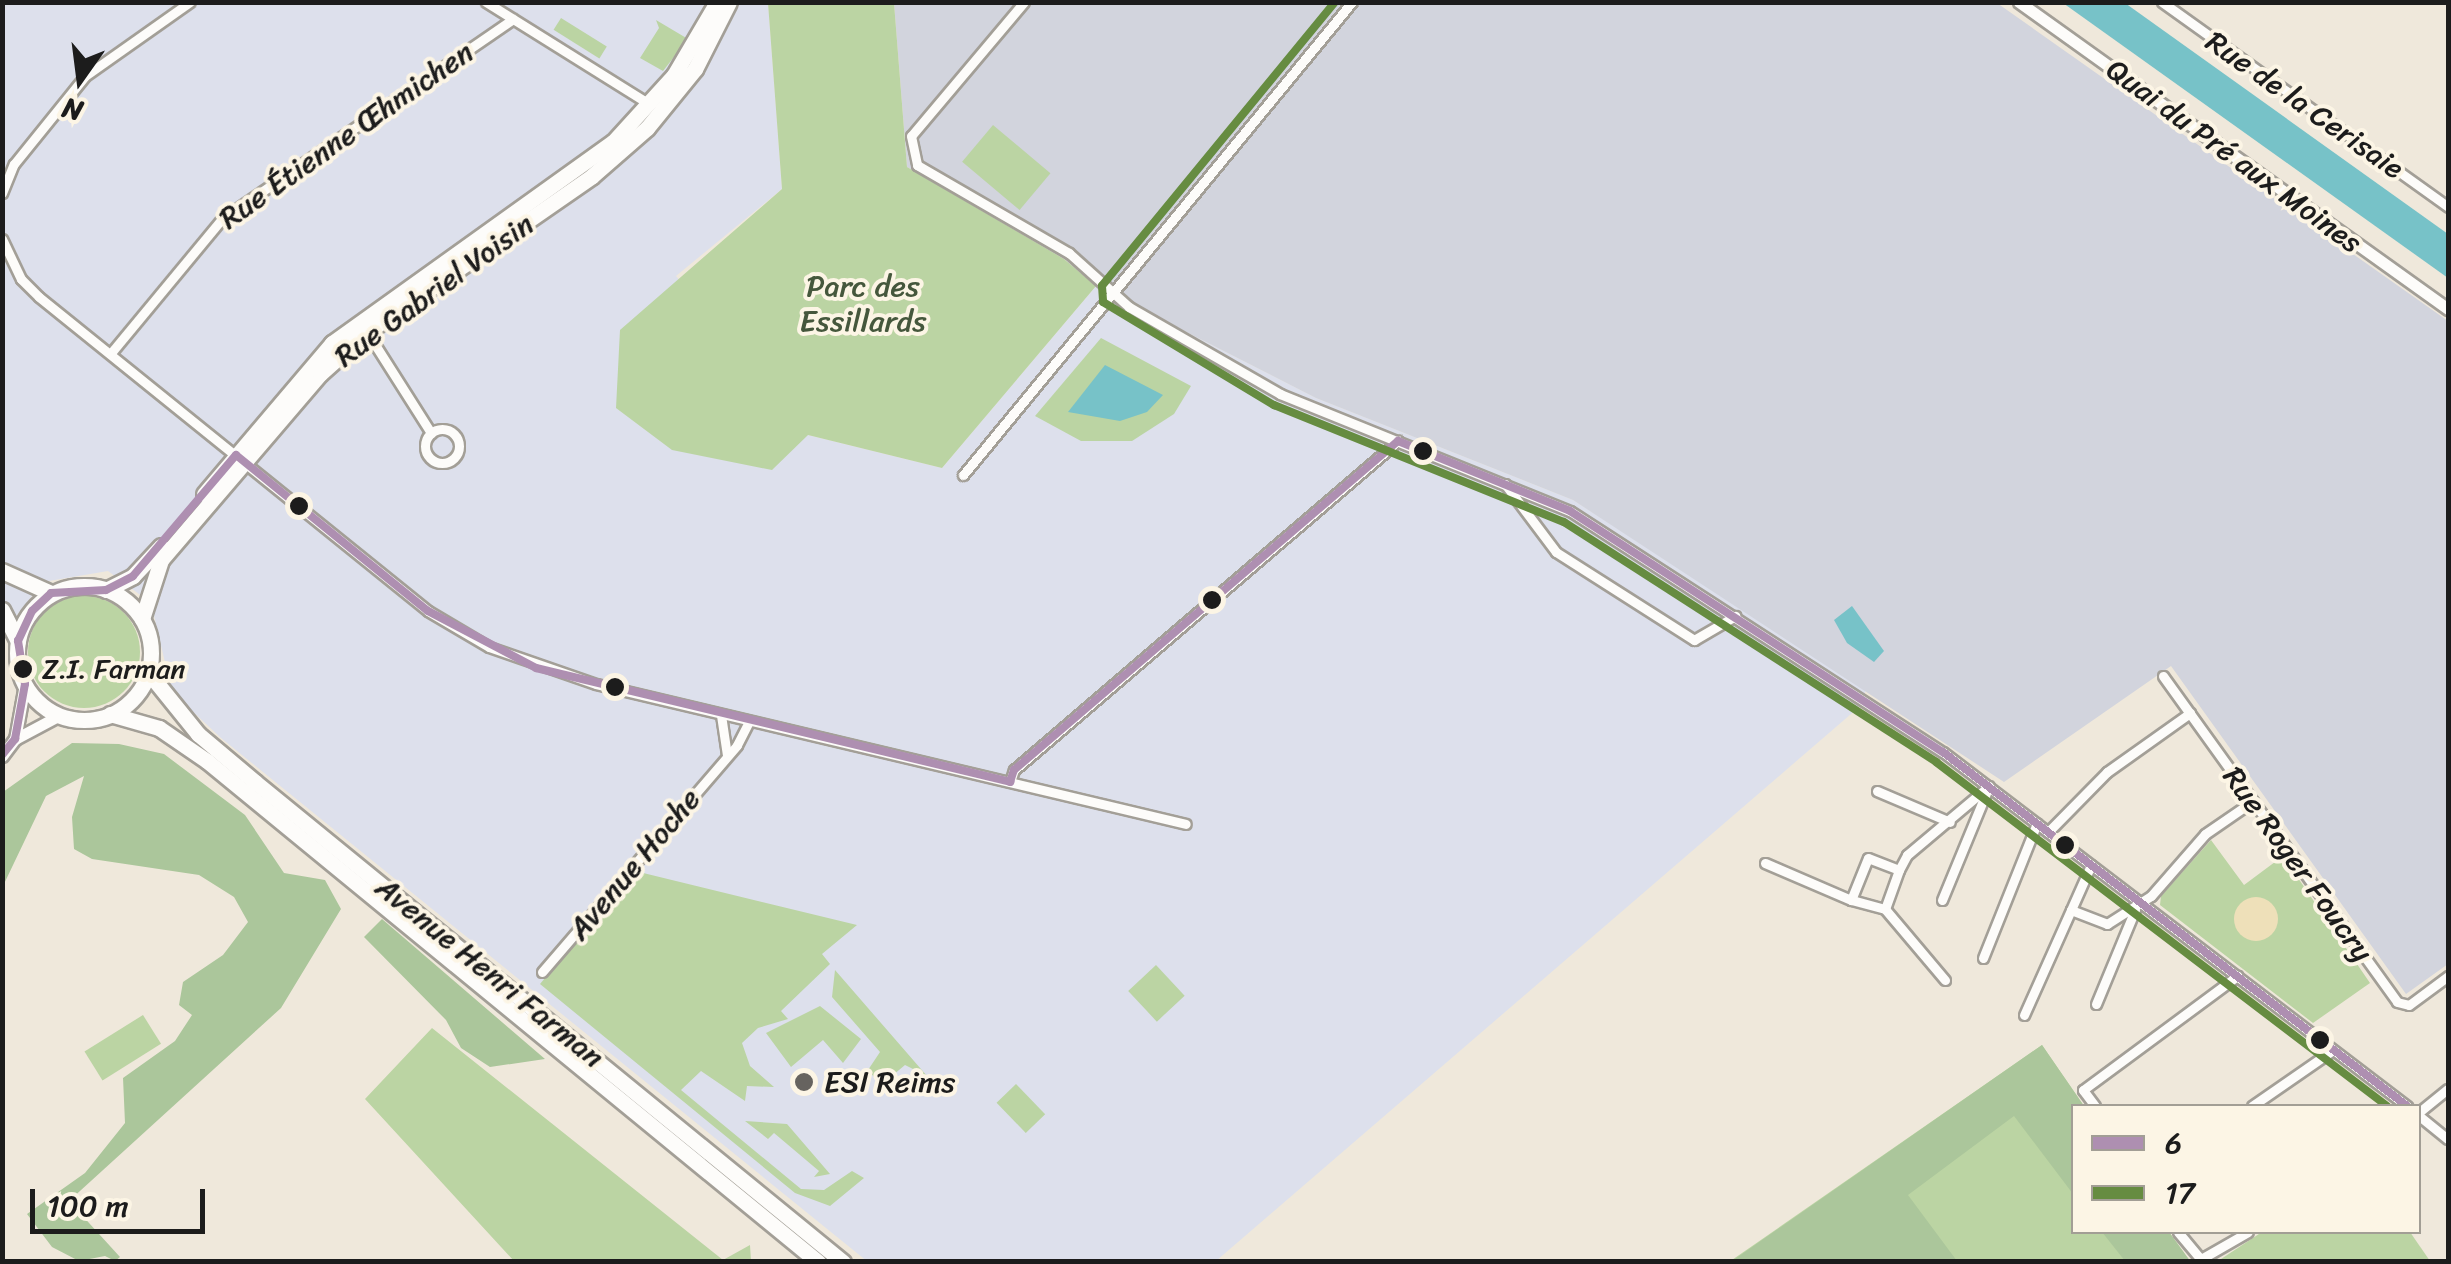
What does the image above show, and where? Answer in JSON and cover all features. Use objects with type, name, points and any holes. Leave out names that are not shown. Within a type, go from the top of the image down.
[{"type":"main road","points":[[2,571],[51,593],[106,590],[155,554],[241,458],[332,343],[584,166],[650,105],[717,2]]},
{"type":"main road","name":"Rue Gabriel Voisin","points":[[142,619],[148,589],[160,560],[241,458],[320,374],[367,332],[592,176],[647,128],[702,57],[728,2]]},
{"type":"main road","points":[[2,610],[18,642],[25,684],[60,715],[110,714],[134,697],[148,672],[150,645],[142,619],[106,590]]},
{"type":"main road","points":[[18,642],[32,611],[51,593]]},
{"type":"main road","name":"Avenue Henri Farman","points":[[148,672],[198,734],[843,1262]]},
{"type":"main road","name":"Avenue Henri Farman","points":[[110,714],[159,728],[206,761],[818,1262]]},
{"type":"street","points":[[2,193],[14,164],[84,76],[190,2]]},
{"type":"street","points":[[486,2],[650,105]]},
{"type":"street","points":[[1024,2],[912,136],[916,165],[1069,253],[1112,294],[1280,394],[1570,511],[1989,786],[2139,906],[2404,1104]]},
{"type":"street","points":[[963,475],[1352,2]]},
{"type":"street","name":"Quai du Pré aux Moines","points":[[2019,2],[2448,309]]},
{"type":"street","name":"Rue de la Cerisaie","points":[[2162,2],[2448,207]]},
{"type":"street","name":"Rue Étienne Œhmichen","points":[[111,353],[222,219],[513,19]]},
{"type":"street","points":[[2,239],[21,279],[428,611],[489,647],[536,668],[721,715],[1186,824]]},
{"type":"street","points":[[367,332],[431,433]]},
{"type":"street","points":[[1010,782],[1014,770],[1398,441]]},
{"type":"street","points":[[1504,484],[1556,552],[1694,640],[1735,616]]},
{"type":"street","name":"Rue Roger Foucry","points":[[2163,676],[2397,1002],[2409,1005],[2448,976]]},
{"type":"street","points":[[15,739],[25,684]]},
{"type":"street","points":[[2048,832],[2106,772],[2190,713]]},
{"type":"street","points":[[2,756],[15,739],[60,715]]},
{"type":"street","points":[[721,715],[727,755]]},
{"type":"street","name":"Avenue Hoche","points":[[542,972],[727,755],[749,721]]},
{"type":"street","points":[[1885,909],[1907,855],[1989,786]]},
{"type":"street","points":[[1942,900],[1989,786]]},
{"type":"street","points":[[1877,790],[1950,822]]},
{"type":"street","points":[[2071,910],[2107,924],[2139,906],[2182,867],[2205,834],[2253,801]]},
{"type":"street","points":[[1982,958],[2037,823]]},
{"type":"street","points":[[1851,900],[1868,858],[1900,870]]},
{"type":"street","points":[[1765,863],[1851,900],[1885,909],[1945,980]]},
{"type":"street","points":[[2024,1016],[2091,865]]},
{"type":"street","points":[[2096,1004],[2139,906]]},
{"type":"street","points":[[2094,1104],[2084,1090],[2236,976]]},
{"type":"street","points":[[2255,1104],[2334,1050]]},
{"type":"street","points":[[2421,1112],[2448,1090]]},
{"type":"street","points":[[2421,1116],[2448,1139]]},
{"type":"street","points":[[2180,1234],[2201,1259],[2245,1234]]},
{"type":"shaded area","points":[[768,2],[782,189],[676,276],[808,435],[942,468],[1096,286],[1316,398],[1573,500],[1867,688],[1858,708],[1216,1261],[868,1262],[221,738],[172,692],[151,603],[108,571],[43,582],[3,633],[3,3]]},
{"type":"shaded area","points":[[894,3],[1997,3],[2448,321],[2448,964],[2406,994],[2171,666],[2004,782],[1573,500],[1316,398],[1096,286],[1064,259],[907,167]]},
{"type":"green space","name":"Parc des Essillards","points":[[768,3],[894,3],[907,167],[1064,259],[1096,286],[942,468],[808,435],[772,470],[672,450],[616,408],[620,330],[782,189]]},
{"type":"green space","points":[[561,18],[607,47],[599,58],[554,30]]},
{"type":"green space","points":[[656,20],[688,39],[663,71],[640,58],[659,28]]},
{"type":"green space","points":[[993,125],[1050,173],[1020,210],[962,162]]},
{"type":"green space","points":[[1101,338],[1191,386],[1174,414],[1132,441],[1081,441],[1035,416]]},
{"type":"green space","points":[[84,596],[105,600],[123,613],[136,631],[140,652],[136,673],[123,691],[105,704],[84,708],[63,704],[45,691],[32,673],[28,652],[32,631],[45,613],[63,600]]},
{"type":"green space","points":[[72,743],[119,744],[164,754],[245,815],[284,873],[325,880],[341,909],[281,1008],[69,1201],[120,1257],[115,1261],[105,1256],[79,1261],[52,1247],[27,1214],[85,1173],[125,1123],[123,1078],[175,1041],[192,1015],[179,1005],[183,982],[223,955],[248,922],[234,897],[199,875],[92,859],[74,849],[72,817],[84,776],[46,796],[3,886],[3,792]]},
{"type":"green space","points":[[2211,840],[2244,885],[2283,856],[2370,983],[2313,1023],[2160,905],[2161,896]]},
{"type":"green space","points":[[635,871],[857,925],[822,954],[830,964],[781,1011],[788,1019],[758,1028],[742,1043],[750,1066],[774,1087],[747,1086],[745,1101],[701,1071],[681,1090],[801,1189],[824,1190],[852,1171],[864,1178],[830,1206],[795,1193],[540,984]]},
{"type":"green space","points":[[382,919],[545,1059],[490,1067],[461,1048],[446,1020],[364,937]]},
{"type":"green space","points":[[1156,965],[1185,996],[1157,1022],[1128,991]]},
{"type":"green space","points":[[835,970],[927,1076],[905,1065],[881,1085],[868,1070],[880,1052],[832,997]]},
{"type":"green space","points":[[820,1006],[861,1039],[843,1063],[823,1040],[791,1067],[766,1033]]},
{"type":"green space","points":[[143,1015],[161,1044],[103,1080],[84,1052]]},
{"type":"green space","points":[[432,1028],[723,1260],[750,1245],[751,1261],[514,1261],[365,1099]]},
{"type":"green space","points":[[2042,1045],[2083,1104],[2071,1104],[2071,1234],[2170,1234],[2190,1261],[1729,1262]]},
{"type":"green space","points":[[2042,1045],[2083,1104],[2071,1104],[2071,1191],[2014,1116],[1908,1195],[1957,1261],[1732,1261]]},
{"type":"green space","points":[[1016,1084],[1045,1114],[1026,1133],[997,1103]]},
{"type":"green space","points":[[745,1121],[787,1124],[830,1174],[814,1177],[819,1171],[774,1133],[768,1139]]},
{"type":"green space","points":[[2104,1234],[2170,1234],[2190,1261],[2125,1261]]},
{"type":"green space","points":[[2259,1234],[2411,1234],[2430,1261],[2218,1261]]},
{"type":"sand","points":[[2256,897],[2272,903],[2278,919],[2272,935],[2256,941],[2240,935],[2234,919],[2240,903]]},
{"type":"water","points":[[2063,3],[2125,3],[2448,234],[2448,278]]},
{"type":"water","points":[[1105,365],[1163,395],[1147,412],[1120,421],[1068,412]]},
{"type":"water","points":[[1852,606],[1884,651],[1874,662],[1847,643],[1834,620]]},
{"type":"transit line","name":"17","points":[[1335,2],[1102,286],[1103,302],[1274,405],[1564,522],[1936,762],[2384,1104]]},
{"type":"transit line","name":"6","points":[[2,755],[15,739],[25,684],[18,641],[32,611],[51,593],[106,590],[133,576],[236,455],[428,611],[536,668],[1010,782],[1014,770],[1398,441],[1570,511],[1943,752],[2404,1104]]},
{"type":"place","name":"Z.I. Farman","points":[[23,669]]},
{"type":"place","name":"ESI Reims","points":[[804,1082]]}]
